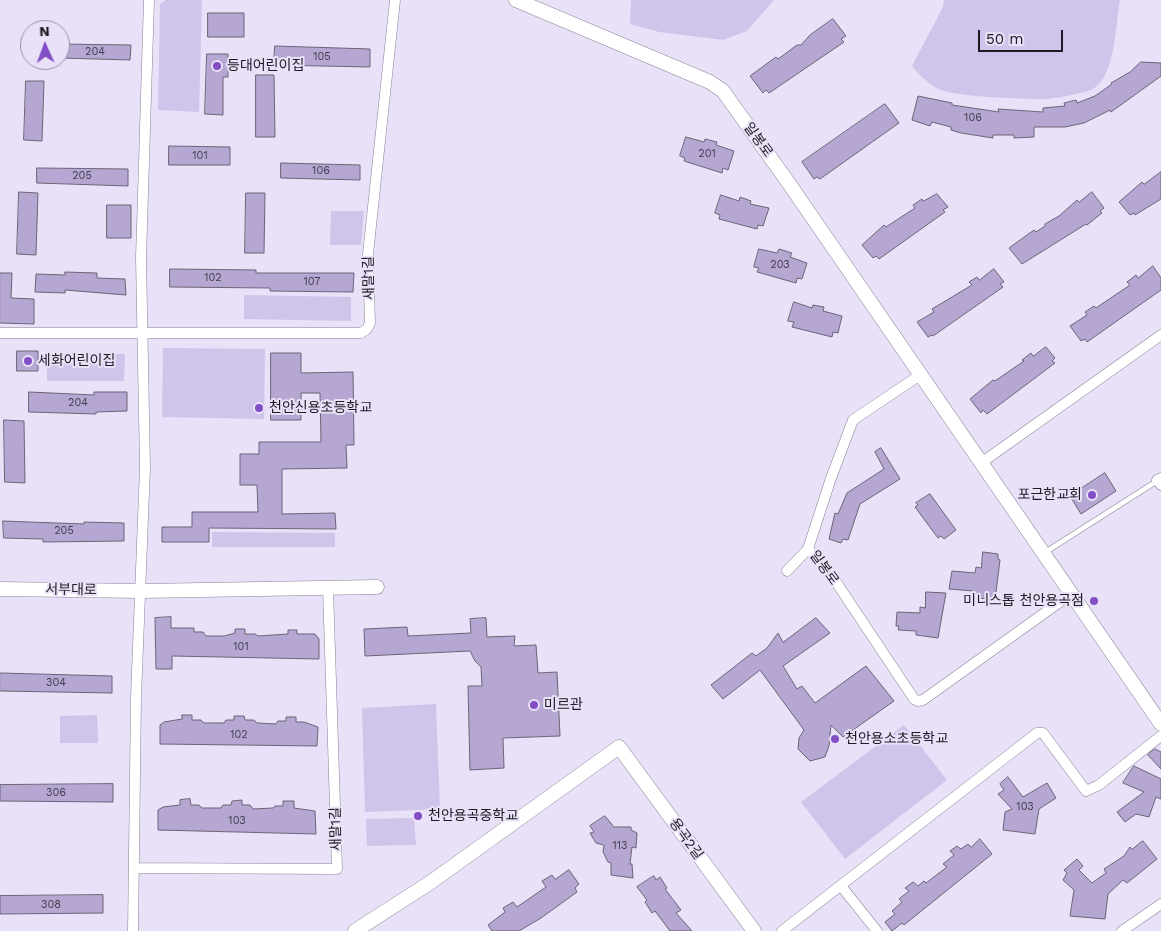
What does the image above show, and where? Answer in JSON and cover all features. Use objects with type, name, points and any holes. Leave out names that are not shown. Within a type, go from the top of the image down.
[{"type":"street","points":[[134,931],[136,697],[142,591],[144,468],[141,335],[142,177],[148,0]]},
{"type":"street","name":"새말1길","points":[[141,335],[361,333],[367,329],[370,323],[368,254],[395,0]]},
{"type":"street","name":"일봉로","points":[[516,0],[710,82],[723,91],[1161,724]]},
{"type":"street","points":[[0,333],[141,335]]},
{"type":"street","points":[[981,463],[1161,335]]},
{"type":"street","name":"일봉로","points":[[920,375],[853,420],[831,478],[808,549],[828,570],[876,644],[914,699],[918,701],[923,700],[1071,594]]},
{"type":"street","points":[[787,571],[808,549]]},
{"type":"street","points":[[142,591],[377,587]]},
{"type":"street","name":"새말1길","points":[[135,868],[337,869],[328,588]]},
{"type":"street","name":"서부대로","points":[[0,589],[142,591]]},
{"type":"street","points":[[782,931],[1037,732],[1043,732],[1086,791],[1099,785],[1161,736]]},
{"type":"street","name":"용곡2길","points":[[355,931],[431,882],[619,747],[754,931]]},
{"type":"street","points":[[841,886],[877,931]]},
{"type":"street","points":[[1122,931],[1161,904]]},
{"type":"lane","points":[[1044,554],[1160,481]]},
{"type":"shaded area","points":[[166,0],[202,0],[199,112],[158,110],[160,4]]},
{"type":"shaded area","points":[[631,0],[774,0],[747,31],[723,40],[659,32],[630,24]]},
{"type":"shaded area","points":[[944,0],[1120,0],[1116,35],[1106,73],[1100,82],[1089,91],[1048,99],[976,96],[941,90],[925,80],[912,66],[943,7]]},
{"type":"shaded area","points":[[331,211],[364,211],[361,245],[330,245]]},
{"type":"shaded area","points":[[244,295],[351,297],[351,321],[244,319]]},
{"type":"shaded area","points":[[163,348],[265,349],[264,419],[162,417]]},
{"type":"shaded area","points":[[47,353],[125,354],[124,381],[47,381]]},
{"type":"shaded area","points":[[212,532],[335,533],[335,547],[212,547]]},
{"type":"shaded area","points":[[436,704],[440,809],[365,812],[362,708]]},
{"type":"shaded area","points":[[97,715],[98,743],[60,743],[60,716]]},
{"type":"shaded area","points":[[904,725],[947,780],[845,859],[801,802]]},
{"type":"shaded area","points":[[414,818],[416,845],[367,846],[366,819]]},
{"type":"building","points":[[208,13],[244,13],[244,37],[208,37]]},
{"type":"building","points":[[833,19],[846,36],[841,39],[844,42],[769,93],[766,90],[763,93],[750,76],[776,57],[778,59],[797,45],[801,45],[810,35]]},
{"type":"building","points":[[70,44],[131,45],[130,60],[70,58]]},
{"type":"building","points":[[275,46],[370,49],[370,67],[274,65]]},
{"type":"building","points":[[207,54],[228,54],[228,77],[223,77],[223,115],[205,114]]},
{"type":"building","points":[[1141,62],[1161,63],[1161,76],[1111,112],[1110,110],[1084,123],[1065,127],[1034,127],[1034,137],[1014,138],[1014,135],[993,135],[993,138],[961,133],[951,130],[951,127],[932,122],[930,126],[912,120],[918,96],[952,103],[952,105],[999,112],[998,109],[1043,112],[1043,108],[1065,106],[1064,103],[1076,100],[1077,103],[1095,96],[1111,83],[1130,72]]},
{"type":"building","points":[[256,75],[274,75],[275,137],[256,137]]},
{"type":"building","points":[[26,81],[44,81],[42,141],[24,140]]},
{"type":"building","points":[[885,104],[899,123],[820,179],[817,177],[814,179],[802,162]]},
{"type":"building","points":[[686,137],[704,142],[705,139],[717,142],[716,145],[734,151],[728,170],[723,168],[722,173],[684,161],[685,158],[680,156]]},
{"type":"building","points":[[169,146],[230,147],[230,165],[169,165]]},
{"type":"building","points":[[281,163],[360,165],[360,180],[281,178]]},
{"type":"building","points":[[37,168],[128,169],[128,186],[37,183]]},
{"type":"building","points":[[1161,172],[1161,199],[1135,215],[1134,213],[1130,215],[1119,202],[1142,182],[1144,184]]},
{"type":"building","points":[[19,192],[38,193],[36,255],[17,254]]},
{"type":"building","points":[[1092,192],[1104,208],[1100,211],[1102,213],[1087,225],[1022,264],[1009,248],[1034,230],[1036,232],[1045,226],[1045,224],[1059,216],[1077,200],[1079,202]]},
{"type":"building","points":[[246,193],[265,193],[264,253],[245,253]]},
{"type":"building","points":[[937,194],[948,207],[943,210],[945,212],[879,259],[876,256],[873,258],[862,245],[884,225],[886,227],[915,208],[913,205],[922,199],[923,201]]},
{"type":"building","points":[[721,195],[739,201],[740,197],[751,201],[750,204],[769,208],[763,226],[758,225],[757,229],[719,219],[720,215],[715,213]]},
{"type":"building","points":[[107,205],[131,205],[131,238],[107,238]]},
{"type":"building","points":[[759,249],[777,253],[779,249],[792,253],[790,257],[807,263],[802,279],[797,278],[796,283],[757,272],[759,268],[754,267]]},
{"type":"building","points":[[1153,266],[1161,278],[1161,290],[1087,342],[1085,339],[1081,341],[1070,326],[1087,315],[1085,312],[1094,306],[1096,308],[1130,285],[1127,282],[1136,275],[1138,278]]},
{"type":"building","points":[[170,269],[256,270],[256,273],[354,273],[353,292],[270,291],[270,288],[170,287]]},
{"type":"building","points":[[994,269],[1004,282],[1000,284],[1003,287],[933,336],[928,337],[917,322],[934,312],[932,309],[972,285],[969,282],[977,277],[979,280]]},
{"type":"building","points":[[65,272],[97,273],[97,278],[125,279],[126,295],[65,290],[65,293],[35,292],[36,274],[65,275]]},
{"type":"building","points":[[0,273],[12,273],[11,298],[34,299],[34,324],[0,323]]},
{"type":"building","points":[[794,302],[812,308],[813,305],[824,307],[823,311],[842,316],[838,333],[833,332],[832,337],[792,327],[794,322],[788,321]]},
{"type":"building","points":[[1046,347],[1055,358],[1052,361],[1055,363],[987,414],[983,410],[981,413],[970,399],[993,380],[995,381],[1024,361],[1022,360],[1031,353],[1033,356]]},
{"type":"building","name":"세화어린이집","points":[[17,351],[38,351],[38,371],[17,371]]},
{"type":"building","points":[[271,353],[301,353],[301,373],[353,372],[354,445],[346,445],[347,468],[282,469],[282,514],[335,513],[336,529],[209,528],[209,542],[162,542],[162,527],[192,527],[192,512],[258,512],[257,485],[240,485],[240,454],[259,454],[259,442],[321,442],[320,393],[301,393],[301,420],[271,420]]},
{"type":"building","points":[[29,392],[94,395],[94,392],[127,392],[127,411],[96,412],[96,414],[29,412]]},
{"type":"building","points":[[4,420],[24,421],[25,483],[5,482]]},
{"type":"building","points":[[881,448],[900,479],[860,504],[848,540],[843,539],[841,543],[829,539],[835,513],[838,514],[847,493],[884,469],[875,452]]},
{"type":"building","points":[[1105,473],[1116,491],[1081,514],[1070,496]]},
{"type":"building","points":[[930,494],[956,530],[944,539],[941,536],[938,538],[915,507],[918,505],[916,503]]},
{"type":"building","points":[[3,521],[84,524],[84,522],[124,523],[124,541],[43,542],[43,539],[4,538]]},
{"type":"building","points":[[983,552],[998,554],[998,559],[1000,560],[995,600],[972,597],[973,591],[949,589],[952,571],[975,573],[976,567],[981,568]]},
{"type":"building","points":[[926,592],[946,593],[938,638],[916,635],[916,631],[898,630],[899,626],[896,626],[897,612],[920,613],[920,607],[925,608]]},
{"type":"building","points":[[171,617],[171,628],[194,628],[194,632],[203,632],[206,636],[224,636],[235,633],[235,629],[245,629],[245,634],[255,634],[258,636],[288,634],[288,630],[297,630],[297,634],[315,634],[319,639],[319,659],[172,656],[172,669],[156,669],[155,618]]},
{"type":"building","points":[[486,618],[487,637],[515,636],[514,646],[536,645],[538,673],[557,672],[560,736],[503,738],[504,768],[470,770],[468,686],[482,686],[481,667],[475,661],[470,651],[365,656],[364,629],[407,627],[408,636],[471,633],[470,619]]},
{"type":"building","points":[[816,618],[830,633],[783,666],[797,689],[802,686],[815,703],[866,666],[894,701],[843,737],[831,725],[829,746],[825,757],[810,761],[798,749],[799,738],[804,730],[760,670],[723,699],[711,685],[752,653],[756,656],[767,648],[778,633],[783,642]]},
{"type":"building","points":[[0,673],[112,676],[112,693],[0,691]]},
{"type":"building","points":[[182,715],[192,715],[192,720],[201,720],[204,723],[224,723],[226,720],[234,720],[234,716],[244,716],[245,720],[254,720],[257,723],[276,724],[278,721],[286,721],[286,717],[296,717],[296,722],[304,722],[318,727],[317,746],[160,744],[160,725],[164,722],[182,719]]},
{"type":"building","points":[[1155,749],[1161,752],[1161,769],[1148,755]]},
{"type":"building","points":[[1134,766],[1161,779],[1161,799],[1156,797],[1149,817],[1136,814],[1125,822],[1117,812],[1144,792],[1123,783]]},
{"type":"building","points":[[1008,777],[1023,797],[1047,783],[1056,798],[1039,809],[1035,834],[1003,830],[1005,812],[1012,809],[998,794],[1004,790],[1000,784]]},
{"type":"building","points":[[113,784],[113,802],[0,801],[0,785]]},
{"type":"building","points":[[190,799],[191,805],[199,805],[202,808],[221,808],[223,805],[231,805],[232,801],[242,800],[242,805],[250,805],[253,809],[273,808],[275,806],[283,806],[283,801],[294,801],[294,808],[315,811],[316,834],[158,830],[158,810],[163,807],[180,805],[180,800]]},
{"type":"building","points":[[605,816],[614,827],[631,827],[631,830],[637,833],[636,848],[632,847],[630,864],[632,864],[633,878],[611,875],[611,863],[608,862],[603,852],[604,845],[596,843],[590,833],[594,832],[590,826]]},
{"type":"building","points":[[980,839],[992,854],[904,925],[902,923],[892,931],[885,922],[895,914],[892,911],[902,902],[899,899],[909,891],[905,888],[913,882],[918,886],[924,881],[926,883],[947,867],[943,864],[954,855],[950,851],[957,846],[961,849],[968,844],[971,847]]},
{"type":"building","points":[[1143,841],[1157,859],[1127,883],[1123,880],[1108,894],[1105,919],[1070,916],[1074,890],[1063,880],[1067,873],[1064,870],[1077,859],[1083,866],[1079,870],[1092,883],[1106,873],[1104,869],[1124,856],[1130,847],[1132,849]]},
{"type":"building","points":[[569,870],[579,884],[575,888],[577,892],[519,931],[492,931],[488,925],[505,912],[503,908],[513,902],[517,907],[546,887],[542,881],[552,875],[555,879]]},
{"type":"building","points":[[654,876],[656,880],[660,877],[667,888],[665,889],[681,910],[676,913],[692,931],[670,931],[655,911],[652,913],[645,902],[647,900],[637,887]]},
{"type":"building","points":[[103,895],[103,913],[0,914],[0,896]]},
{"type":"place","name":"등대어린이집","points":[[217,66]]},
{"type":"place","name":"세화어린이집","points":[[28,361]]},
{"type":"place","name":"천안신용초등학교","points":[[259,408]]},
{"type":"place","name":"포근한교회","points":[[1092,495]]},
{"type":"place","name":"미니스톱 천안용곡점","points":[[1094,601]]},
{"type":"place","name":"미르관","points":[[534,705]]},
{"type":"place","name":"천안용소초등학교","points":[[835,739]]},
{"type":"place","name":"천안용곡중학교","points":[[418,816]]}]
